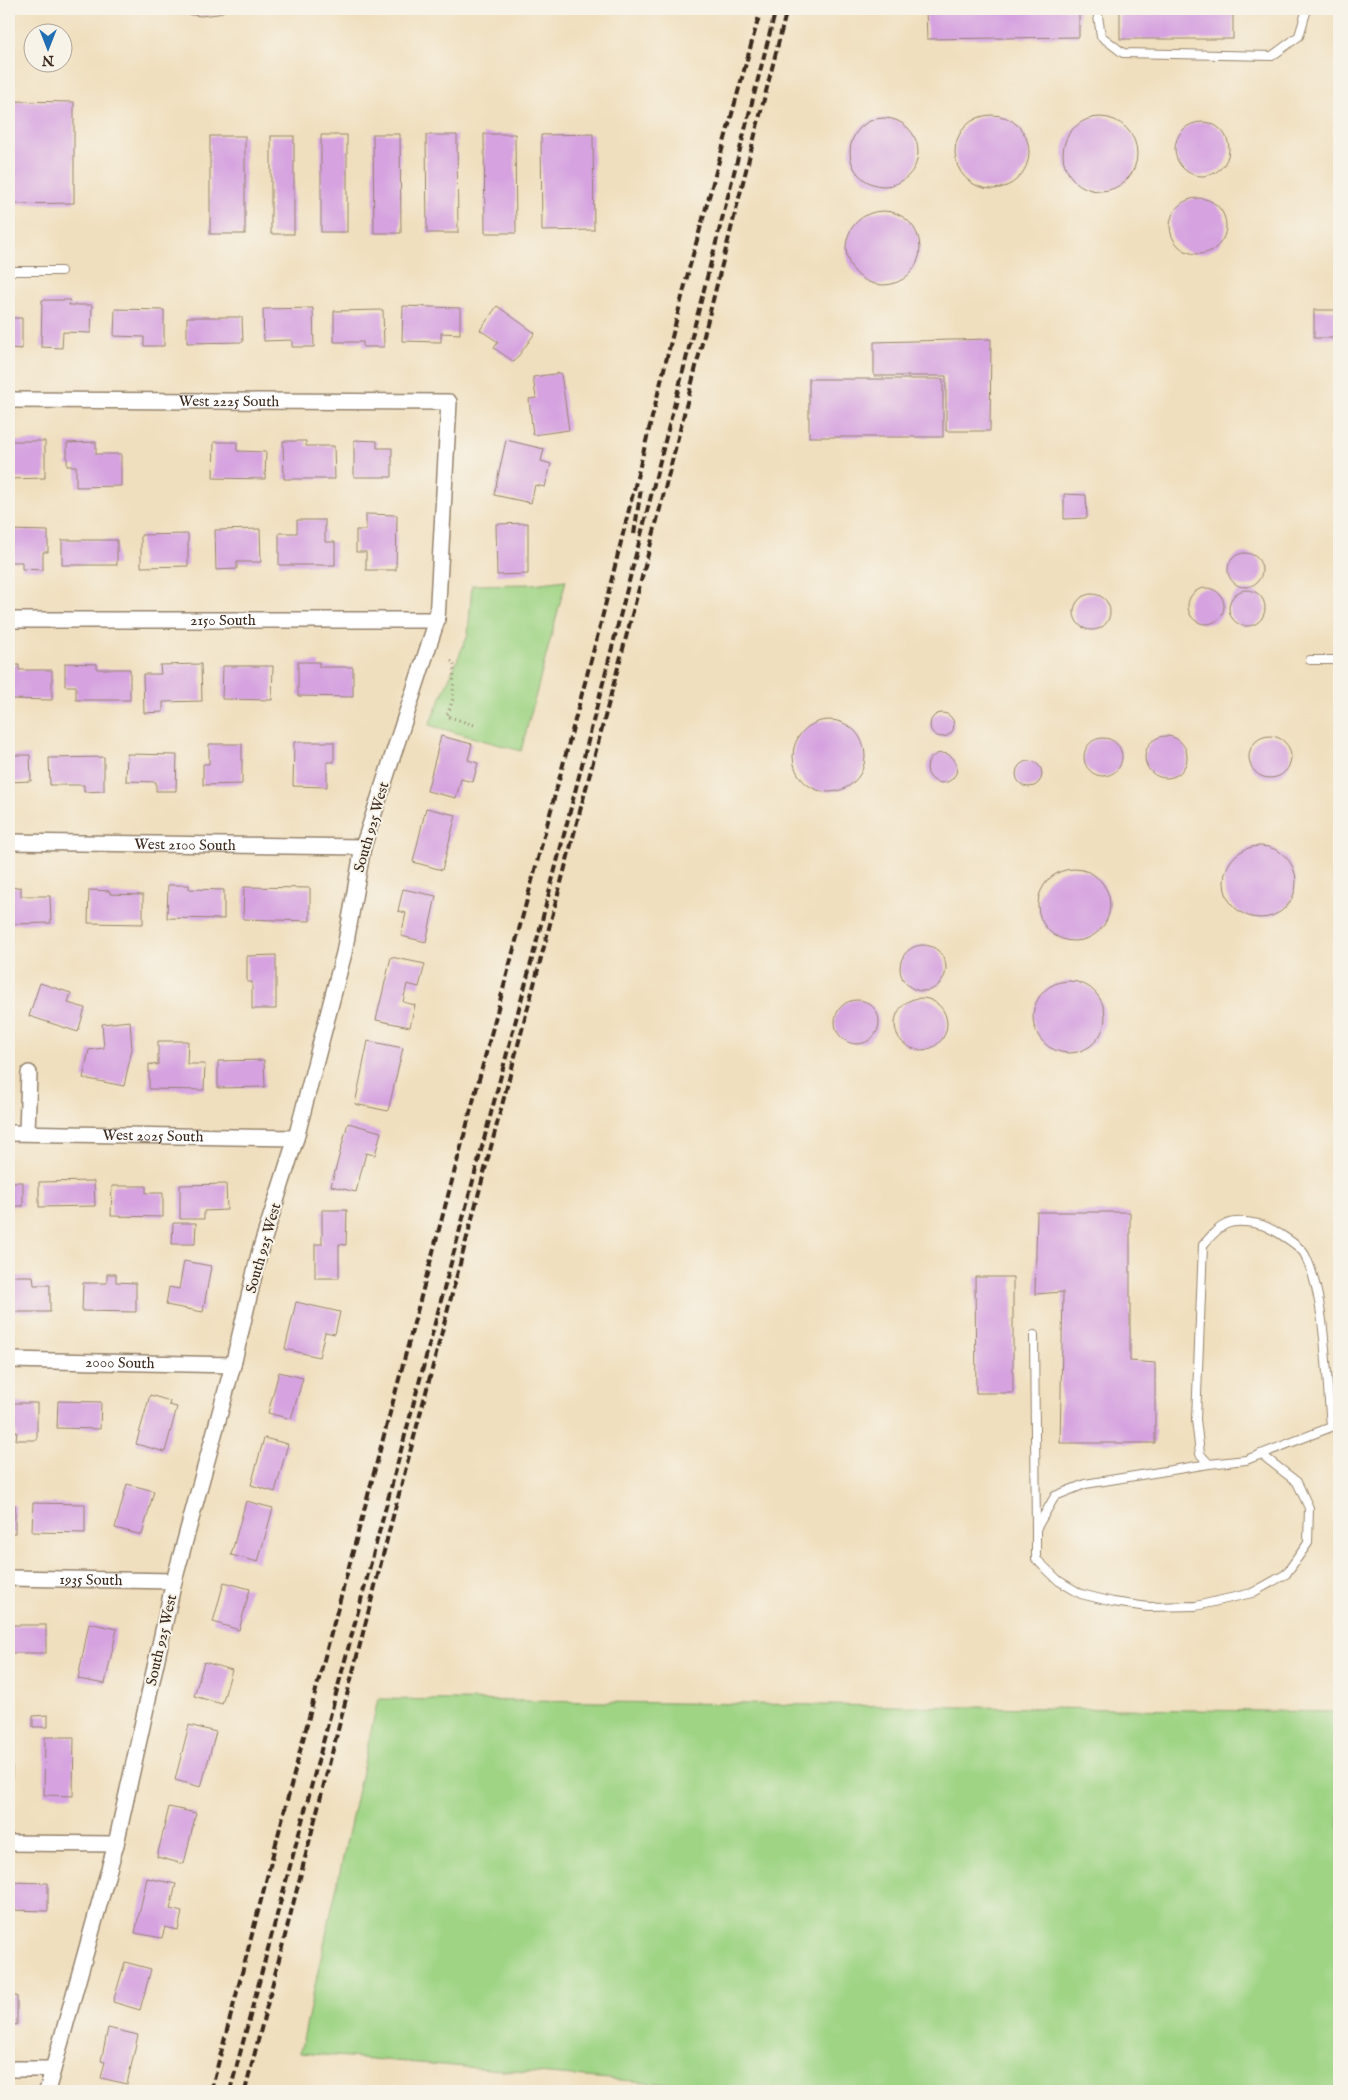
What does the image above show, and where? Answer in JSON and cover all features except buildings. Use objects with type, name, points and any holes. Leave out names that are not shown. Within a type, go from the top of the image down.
[{"type":"street","name":"West 2225 South","points":[[9,400],[449,402]]},
{"type":"street","name":"South 925 West","points":[[47,2091],[116,1844],[174,1580],[233,1364],[259,1254],[296,1138],[344,953],[363,847],[436,620],[449,402]]},
{"type":"street","name":"2150 South","points":[[9,620],[436,620]]},
{"type":"street","name":"West 2100 South","points":[[9,842],[363,847]]},
{"type":"street","points":[[27,1132],[28,1073]]},
{"type":"street","name":"West 2025 South","points":[[9,1133],[296,1138]]},
{"type":"street","name":"2000 South","points":[[9,1360],[233,1364]]},
{"type":"street","name":"1935 South","points":[[9,1578],[174,1580]]},
{"type":"street","points":[[9,1843],[116,1844]]},
{"type":"street","points":[[9,2069],[53,2069]]},
{"type":"lane","points":[[1097,9],[1101,36],[1123,53],[1272,56],[1299,36],[1307,9]]},
{"type":"lane","points":[[9,271],[61,271]]},
{"type":"lane","points":[[1310,660],[1339,660]]},
{"type":"lane","points":[[1036,1529],[1055,1496],[1085,1484],[1246,1460],[1335,1424],[1318,1291],[1304,1253],[1268,1226],[1238,1220],[1218,1227],[1203,1245],[1196,1419],[1200,1454],[1209,1464]]},
{"type":"lane","points":[[1034,1335],[1036,1559],[1059,1581],[1082,1594],[1113,1602],[1148,1607],[1196,1606],[1252,1593],[1286,1574],[1308,1543],[1309,1508],[1297,1482],[1261,1454]]},
{"type":"path","points":[[450,661],[454,663],[453,699],[447,716],[477,726]]},
{"type":"green space","points":[[566,580],[521,751],[429,725],[468,635],[472,585],[533,584]]},
{"type":"green space","points":[[378,1699],[1339,1712],[1339,2091],[751,2091],[300,2053]]},
{"type":"railway","points":[[211,2091],[599,630],[689,269],[761,9]]},
{"type":"railway","points":[[230,2091],[530,967],[776,9]]},
{"type":"railway","points":[[245,2091],[391,1524],[655,528],[787,9]]},
{"type":"railway","points":[[634,534],[641,489]]}]
